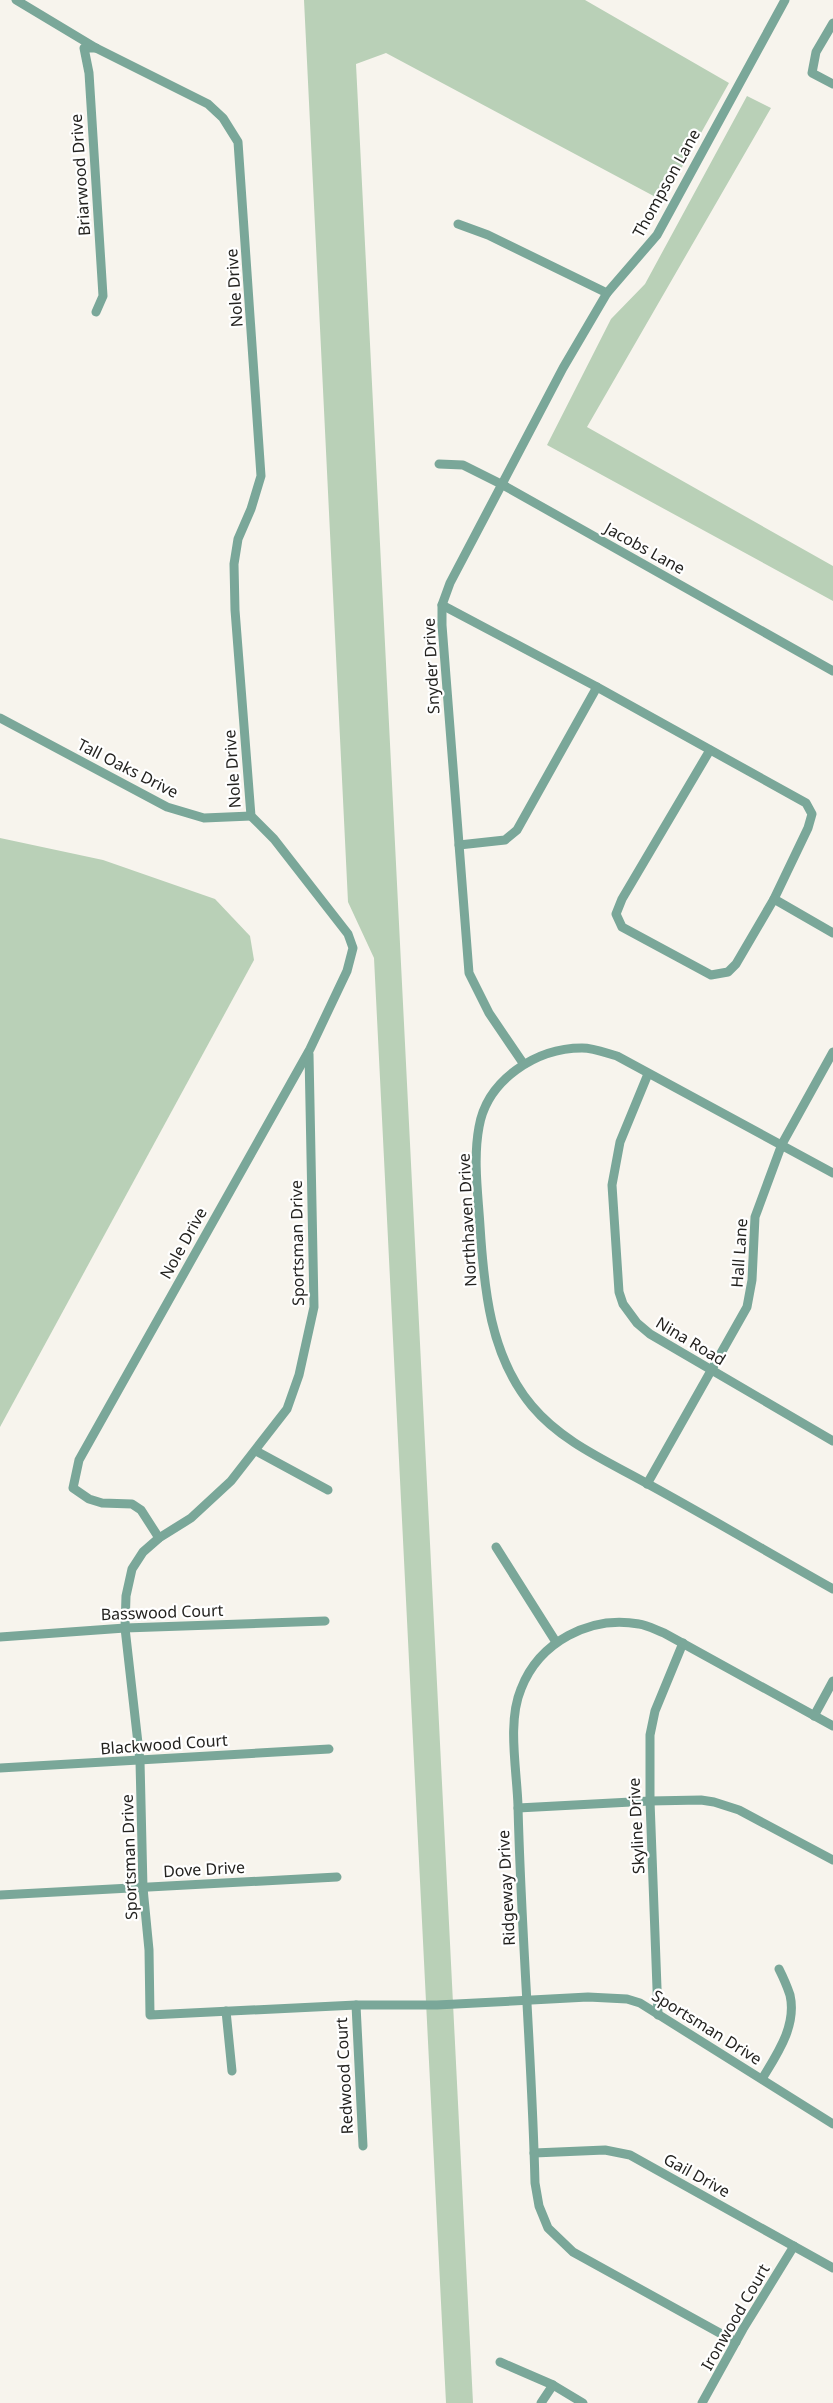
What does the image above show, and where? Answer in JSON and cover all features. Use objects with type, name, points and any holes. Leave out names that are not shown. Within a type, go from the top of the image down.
[{"type":"street","name":"Nole Drive","points":[[16,0],[96,48],[208,105],[223,117],[238,142],[261,476],[251,509],[238,539],[234,564],[251,816],[274,839],[348,934],[353,948],[347,971],[310,1049],[79,1460],[73,1488],[89,1499],[102,1503],[132,1504],[141,1510],[159,1538]]},
{"type":"street","name":"Thompson Lane","points":[[607,293],[657,235],[785,0]]},
{"type":"street","points":[[833,23],[816,52],[812,73],[833,84]]},
{"type":"street","name":"Briarwood Drive","points":[[96,48],[84,48],[88,72],[103,296],[96,312]]},
{"type":"street","points":[[458,224],[488,235],[607,293]]},
{"type":"street","name":"Snyder Drive","points":[[523,1063],[489,1013],[469,973],[442,605],[450,584],[563,368],[607,293]]},
{"type":"street","name":"Jacobs Lane","points":[[439,464],[463,465],[503,485],[833,671]]},
{"type":"street","points":[[442,605],[597,687],[806,803],[812,814],[808,828],[774,899],[736,964],[728,972],[711,975],[622,927],[616,914],[622,899],[710,750]]},
{"type":"street","points":[[459,845],[505,840],[517,830],[597,687]]},
{"type":"street","name":"Tall Oaks Drive","points":[[0,718],[167,807],[204,818],[251,816]]},
{"type":"street","points":[[774,899],[833,933]]},
{"type":"street","name":"Northhaven Drive","points":[[833,1173],[617,1056],[582,1048],[561,1051],[523,1063],[497,1087],[486,1106],[479,1125],[476,1159],[484,1285],[499,1349],[512,1377],[530,1404],[547,1422],[601,1459],[833,1589]]},
{"type":"street","name":"Sportsman Drive","points":[[310,1049],[308,1071],[314,1307],[299,1375],[287,1409],[231,1481],[191,1518],[159,1538],[143,1552],[132,1569],[126,1596],[125,1628],[140,1761],[142,1888],[149,1950],[150,2015],[588,1997],[627,1999],[640,2003],[833,2124]]},
{"type":"street","name":"Hall Lane","points":[[647,1484],[747,1307],[750,1296],[755,1217],[782,1144],[833,1052]]},
{"type":"street","name":"Nina Road","points":[[648,1074],[620,1142],[612,1185],[618,1292],[623,1304],[637,1323],[650,1335],[833,1442]]},
{"type":"street","points":[[256,1451],[328,1490]]},
{"type":"street","points":[[496,1547],[556,1642]]},
{"type":"street","name":"Basswood Court","points":[[0,1637],[125,1628],[325,1621]]},
{"type":"street","name":"Ridgeway Drive","points":[[736,2342],[573,2252],[548,2228],[539,2206],[535,2183],[514,1724],[521,1689],[539,1658],[556,1642],[582,1629],[619,1622],[640,1624],[683,1643],[833,1726]]},
{"type":"street","name":"Skyline Drive","points":[[658,2015],[650,1801],[650,1735],[655,1712],[683,1643]]},
{"type":"street","points":[[814,1716],[833,1681]]},
{"type":"street","name":"Blackwood Court","points":[[0,1768],[329,1749]]},
{"type":"street","points":[[518,1808],[650,1801],[714,1802],[739,1810],[833,1860]]},
{"type":"street","name":"Dove Drive","points":[[0,1895],[337,1877]]},
{"type":"street","points":[[762,2079],[785,2039],[791,2012],[789,1995],[779,1969]]},
{"type":"street","name":"Redwood Court","points":[[356,2005],[363,2146]]},
{"type":"street","points":[[226,2011],[232,2071]]},
{"type":"street","name":"Gail Drive","points":[[534,2153],[605,2150],[630,2155],[833,2268]]},
{"type":"street","name":"Ironwood Court","points":[[702,2403],[794,2246]]},
{"type":"street","points":[[500,2362],[553,2385],[583,2403]]},
{"type":"street","points":[[541,2403],[553,2385]]},
{"type":"green space","points":[[304,0],[585,0],[729,83],[663,201],[386,53],[356,64],[473,2403],[446,2403],[374,958],[348,902]]},
{"type":"green space","points":[[747,96],[771,108],[587,427],[833,566],[833,601],[547,445],[611,319],[645,284]]},
{"type":"green space","points":[[0,838],[103,860],[215,899],[250,936],[254,960],[0,1427]]}]
